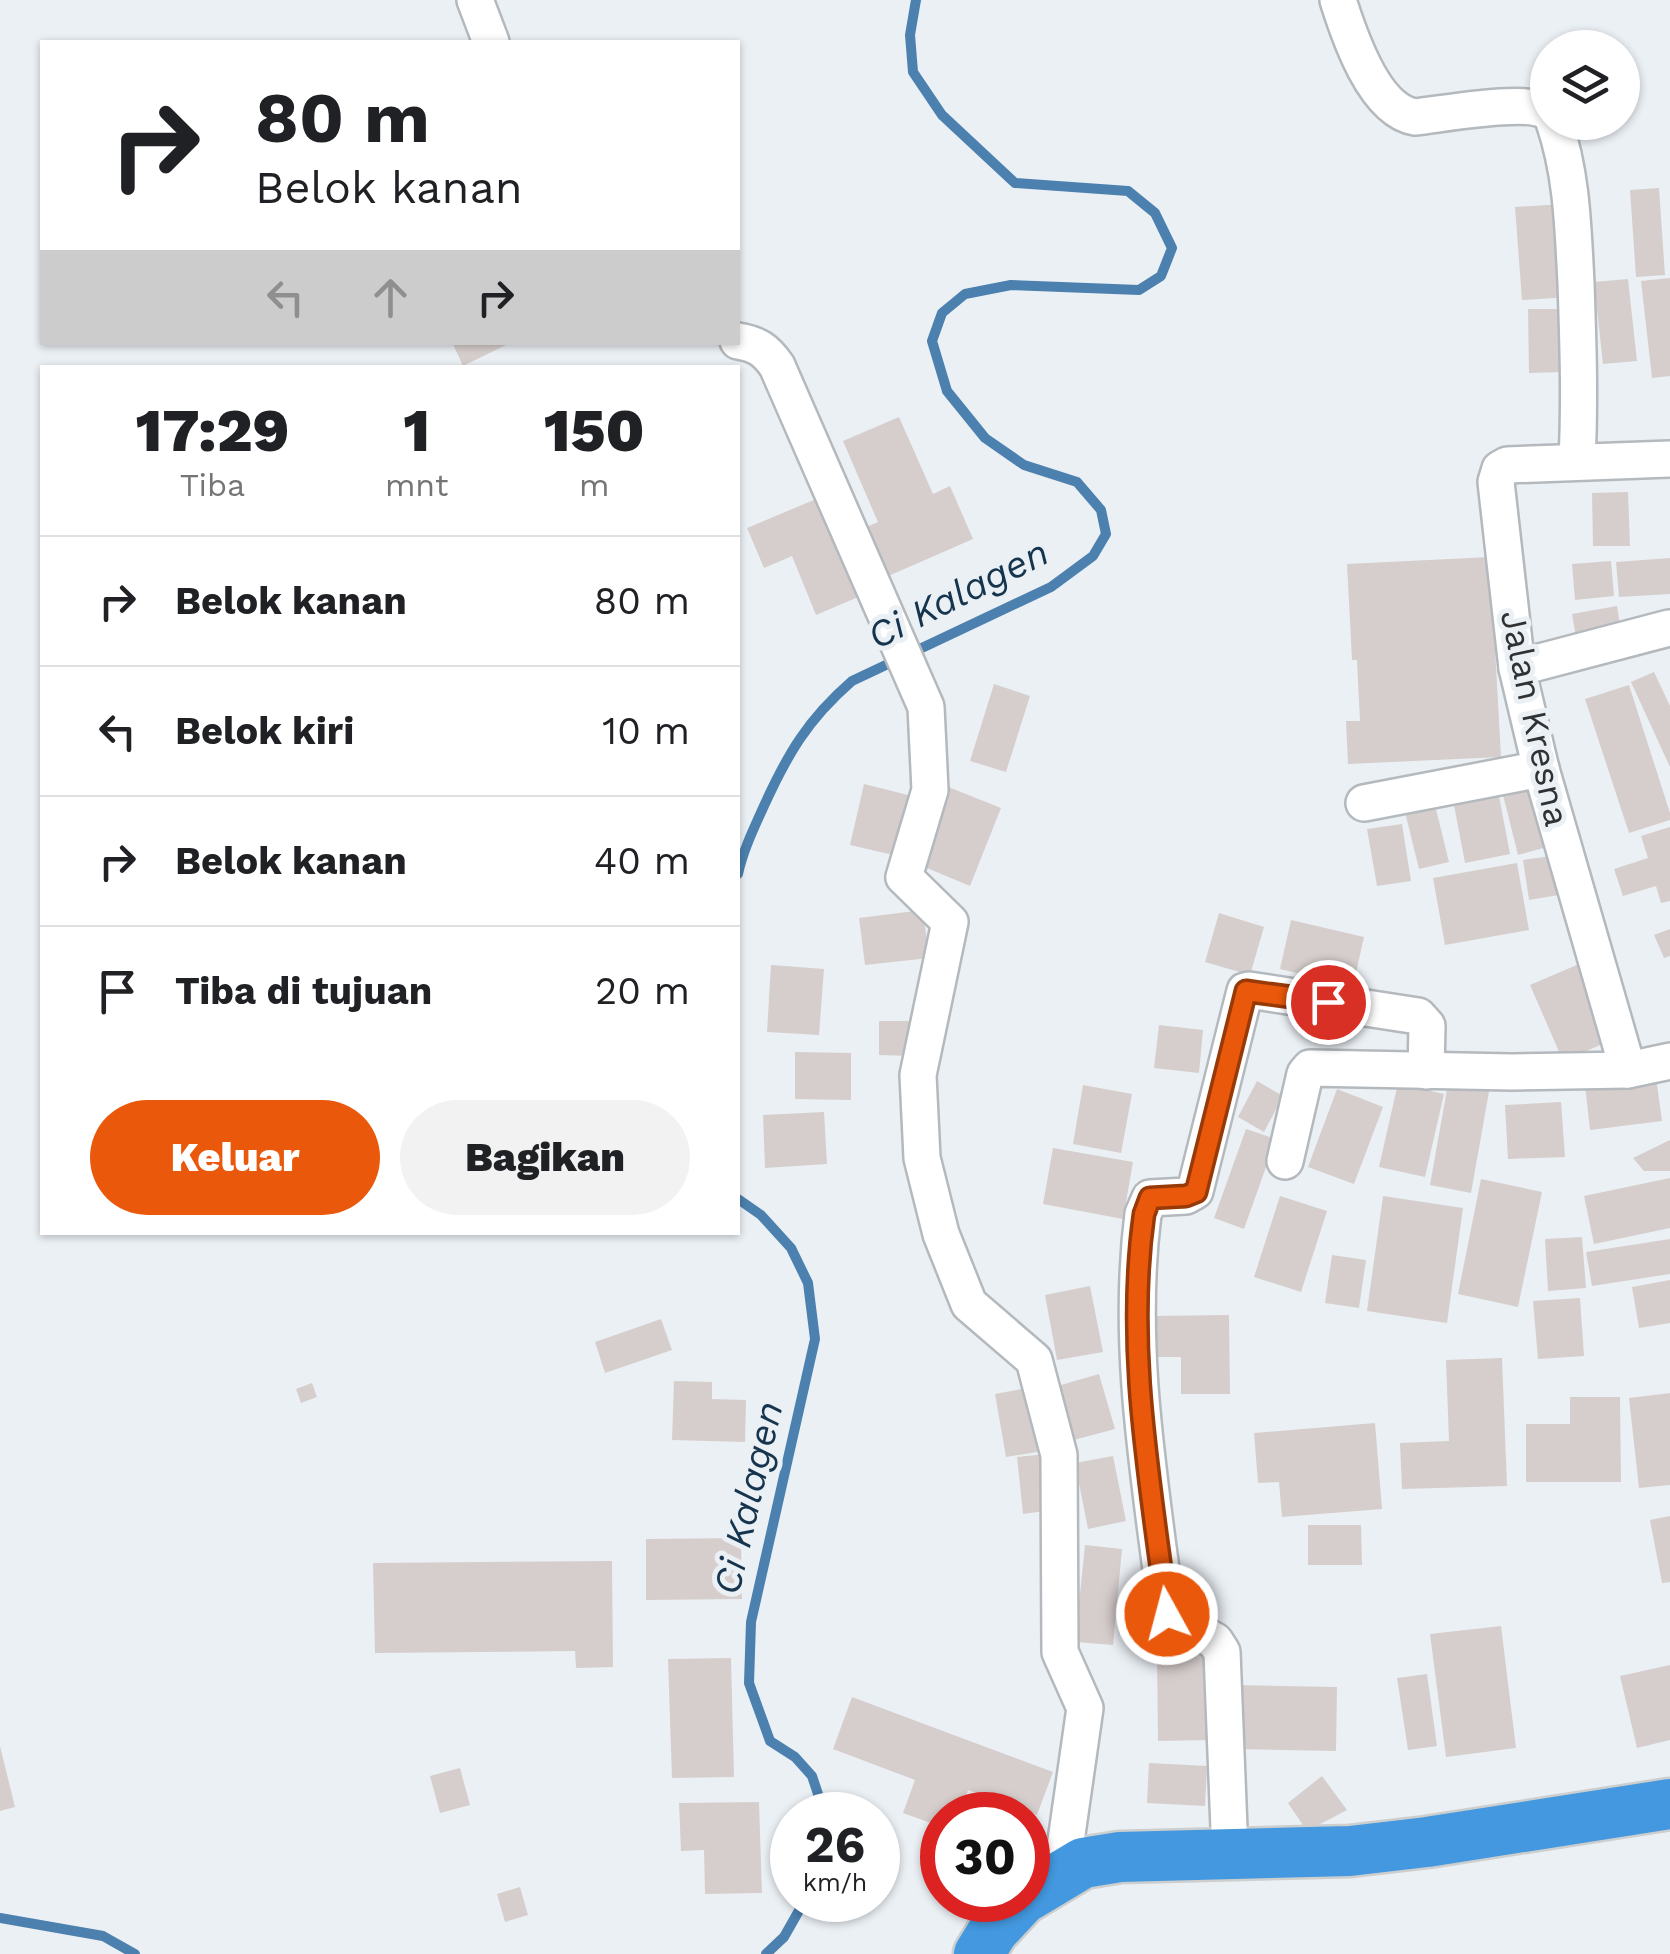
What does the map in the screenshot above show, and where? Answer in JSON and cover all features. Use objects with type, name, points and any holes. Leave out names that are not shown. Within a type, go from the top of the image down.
[{"type":"highway","points":[[1050,1883],[1083,1862],[1120,1856],[1350,1851],[1670,1804]]},
{"type":"highway","points":[[979,1954],[1004,1922]]},
{"type":"street","points":[[474,0],[491,40]]},
{"type":"street","points":[[1338,0],[1351,41],[1382,96],[1402,115],[1530,106]]},
{"type":"street","points":[[1561,140],[1566,153],[1574,228],[1580,384],[1577,460]]},
{"type":"street","points":[[740,341],[768,352],[778,366],[926,707],[930,790],[904,877],[950,922],[918,1075],[922,1158],[941,1234],[968,1304],[1034,1360],[1059,1456],[1060,1652],[1085,1708],[1050,1841]]},
{"type":"street","name":"Jalan Kresna","points":[[1628,1070],[1541,768],[1517,668],[1497,474],[1507,466],[1670,459]]},
{"type":"street","points":[[1517,668],[1670,629]]},
{"type":"street","points":[[1364,803],[1541,768]]},
{"type":"street","points":[[1230,1854],[1221,1648],[1167,1614],[1140,1408],[1136,1332],[1144,1214],[1150,1198],[1196,1192],[1246,991],[1418,1016],[1427,1026],[1426,1071]]},
{"type":"street","points":[[1285,1162],[1304,1074],[1310,1068],[1628,1070],[1670,1061]]},
{"type":"building","points":[[1659,188],[1665,275],[1636,277],[1630,190]]},
{"type":"building","points":[[1564,204],[1570,297],[1522,300],[1515,207]]},
{"type":"building","points":[[1670,278],[1670,376],[1652,378],[1641,281]]},
{"type":"building","points":[[1628,279],[1637,361],[1603,364],[1594,282]]},
{"type":"building","points":[[1528,309],[1563,309],[1565,372],[1529,373]]},
{"type":"building","points":[[453,345],[506,345],[465,365]]},
{"type":"building","points":[[899,417],[933,494],[950,486],[973,539],[886,577],[864,528],[878,522],[843,441]]},
{"type":"building","points":[[1628,492],[1630,546],[1593,546],[1592,493]]},
{"type":"building","points":[[821,497],[863,595],[816,615],[792,556],[764,568],[747,528]]},
{"type":"building","points":[[1490,557],[1501,757],[1348,764],[1346,721],[1360,721],[1347,564]]},
{"type":"building","points":[[1670,558],[1670,594],[1619,597],[1616,562]]},
{"type":"building","points":[[1611,561],[1614,596],[1575,600],[1572,564]]},
{"type":"building","points":[[1617,606],[1622,638],[1577,644],[1572,614]]},
{"type":"building","points":[[1654,672],[1670,706],[1670,767],[1631,682]]},
{"type":"building","points":[[994,684],[1030,696],[1006,772],[970,761]]},
{"type":"building","points":[[1629,685],[1670,820],[1629,833],[1585,699]]},
{"type":"building","points":[[1535,783],[1551,846],[1518,855],[1502,791]]},
{"type":"building","points":[[864,784],[916,797],[902,857],[850,845]]},
{"type":"building","points":[[946,786],[1001,808],[970,886],[915,863]]},
{"type":"building","points":[[1498,791],[1510,854],[1465,863],[1453,800]]},
{"type":"building","points":[[1434,801],[1449,862],[1419,869],[1404,808]]},
{"type":"building","points":[[1402,824],[1411,881],[1377,886],[1367,829]]},
{"type":"building","points":[[1670,827],[1670,901],[1661,903],[1656,886],[1623,896],[1614,869],[1648,858],[1641,836]]},
{"type":"building","points":[[1559,855],[1565,894],[1529,900],[1523,860]]},
{"type":"building","points":[[1517,863],[1529,930],[1445,945],[1433,878]]},
{"type":"building","points":[[923,910],[929,958],[865,965],[859,918]]},
{"type":"building","points":[[1219,913],[1264,927],[1250,975],[1205,962]]},
{"type":"building","points":[[1291,920],[1364,937],[1353,986],[1280,969]]},
{"type":"building","points":[[1670,929],[1670,956],[1664,958],[1654,935]]},
{"type":"building","points":[[1579,964],[1612,1040],[1563,1061],[1530,985]]},
{"type":"building","points":[[771,965],[824,969],[819,1035],[767,1032]]},
{"type":"building","points":[[879,1021],[913,1021],[912,1056],[879,1055]]},
{"type":"building","points":[[1159,1025],[1203,1030],[1199,1073],[1154,1068]]},
{"type":"building","points":[[795,1052],[851,1053],[851,1100],[795,1099]]},
{"type":"building","points":[[1449,1078],[1490,1086],[1471,1193],[1430,1185]]},
{"type":"building","points":[[1257,1081],[1283,1096],[1264,1132],[1238,1117]]},
{"type":"building","points":[[1398,1083],[1444,1094],[1425,1177],[1379,1167]]},
{"type":"building","points":[[1657,1084],[1662,1121],[1590,1130],[1585,1085]]},
{"type":"building","points":[[1083,1085],[1132,1094],[1121,1153],[1073,1144]]},
{"type":"building","points":[[1337,1089],[1383,1107],[1354,1184],[1308,1167]]},
{"type":"building","points":[[1561,1102],[1565,1157],[1508,1159],[1505,1105]]},
{"type":"building","points":[[824,1112],[827,1164],[765,1168],[763,1115]]},
{"type":"building","points":[[1246,1129],[1276,1139],[1244,1229],[1214,1218]]},
{"type":"building","points":[[1670,1140],[1670,1171],[1644,1171],[1633,1158]]},
{"type":"building","points":[[1053,1148],[1133,1162],[1123,1219],[1043,1204]]},
{"type":"building","points":[[1670,1178],[1670,1228],[1594,1244],[1584,1196]]},
{"type":"building","points":[[1481,1179],[1542,1192],[1518,1307],[1458,1294]]},
{"type":"building","points":[[1280,1196],[1327,1211],[1301,1292],[1254,1277]]},
{"type":"building","points":[[1383,1196],[1463,1208],[1447,1323],[1367,1311]]},
{"type":"building","points":[[1582,1237],[1586,1288],[1548,1291],[1545,1239]]},
{"type":"building","points":[[1670,1239],[1670,1274],[1592,1286],[1586,1252]]},
{"type":"building","points":[[1332,1255],[1366,1260],[1359,1308],[1325,1303]]},
{"type":"building","points":[[1670,1280],[1670,1323],[1639,1328],[1632,1287]]},
{"type":"building","points":[[1090,1286],[1103,1352],[1057,1360],[1045,1295]]},
{"type":"building","points":[[1580,1298],[1584,1356],[1538,1359],[1533,1301]]},
{"type":"building","points":[[1229,1315],[1230,1394],[1181,1394],[1181,1357],[1149,1357],[1149,1316]]},
{"type":"building","points":[[661,1319],[672,1350],[605,1373],[595,1342]]},
{"type":"building","points":[[1502,1358],[1507,1486],[1402,1489],[1400,1443],[1449,1441],[1446,1360]]},
{"type":"building","points":[[1099,1374],[1115,1429],[1070,1441],[1054,1387]]},
{"type":"building","points":[[674,1381],[712,1382],[712,1399],[746,1400],[745,1442],[672,1440]]},
{"type":"building","points":[[312,1383],[317,1397],[301,1403],[296,1389]]},
{"type":"building","points":[[1032,1387],[1043,1451],[1006,1457],[995,1394]]},
{"type":"building","points":[[1670,1393],[1670,1485],[1639,1488],[1629,1398]]},
{"type":"building","points":[[1570,1397],[1620,1397],[1621,1482],[1526,1482],[1526,1424],[1570,1424]]},
{"type":"building","points":[[1375,1423],[1382,1509],[1282,1517],[1279,1482],[1258,1483],[1254,1433]]},
{"type":"building","points":[[1046,1454],[1052,1510],[1023,1514],[1017,1457]]},
{"type":"building","points":[[1113,1456],[1126,1521],[1088,1529],[1075,1463]]},
{"type":"building","points":[[1670,1516],[1670,1582],[1662,1583],[1650,1520]]},
{"type":"building","points":[[1308,1525],[1361,1525],[1362,1565],[1308,1565]]},
{"type":"building","points":[[741,1538],[742,1599],[646,1600],[646,1539]]},
{"type":"building","points":[[1085,1545],[1122,1549],[1113,1645],[1075,1642]]},
{"type":"building","points":[[612,1561],[613,1667],[576,1668],[575,1651],[375,1653],[373,1563]]},
{"type":"building","points":[[1501,1626],[1516,1748],[1446,1757],[1430,1634]]},
{"type":"building","points":[[1209,1654],[1210,1740],[1158,1741],[1157,1655]]},
{"type":"building","points":[[731,1658],[734,1777],[672,1778],[668,1659]]},
{"type":"building","points":[[1670,1665],[1670,1740],[1637,1748],[1620,1676]]},
{"type":"building","points":[[1427,1674],[1437,1746],[1408,1750],[1397,1678]]},
{"type":"building","points":[[1237,1685],[1337,1687],[1336,1751],[1235,1749]]},
{"type":"building","points":[[852,1697],[1053,1772],[1046,1792],[920,1792],[920,1819],[903,1813],[915,1780],[833,1749]]},
{"type":"building","points":[[0,1746],[15,1807],[0,1811]]},
{"type":"building","points":[[1149,1763],[1207,1766],[1205,1806],[1147,1803]]},
{"type":"building","points":[[460,1768],[470,1805],[440,1813],[430,1776]]},
{"type":"building","points":[[1322,1776],[1347,1810],[1307,1831],[1288,1803]]},
{"type":"building","points":[[759,1802],[762,1893],[705,1894],[704,1850],[681,1851],[679,1803]]},
{"type":"building","points":[[520,1887],[528,1915],[505,1922],[497,1894]]},
{"type":"waterway","name":"Ci Kalagen","points":[[740,868],[781,771],[810,724],[836,695],[852,681],[1051,587],[1093,556],[1106,534],[1101,510],[1077,482],[1024,465],[985,438],[947,391],[932,341],[942,313],[965,294],[1011,285],[1139,290],[1161,276],[1172,248],[1155,213],[1128,191],[1015,183],[942,115],[913,72],[910,35],[916,0]]},
{"type":"waterway","name":"Ci Kalagen","points":[[740,1200],[761,1215],[791,1248],[808,1283],[815,1339],[751,1622],[749,1683],[770,1741],[795,1757],[812,1776],[817,1792]]},
{"type":"waterway","name":"Ci Kalagen","points":[[0,1918],[103,1936],[135,1954]]},
{"type":"waterway","name":"Ci Kalagen","points":[[766,1954],[784,1937],[793,1922]]},
{"type":"route","points":[[1167,1614],[1140,1408],[1136,1332],[1144,1214],[1150,1198],[1196,1192],[1246,991],[1328,1002]]}]
